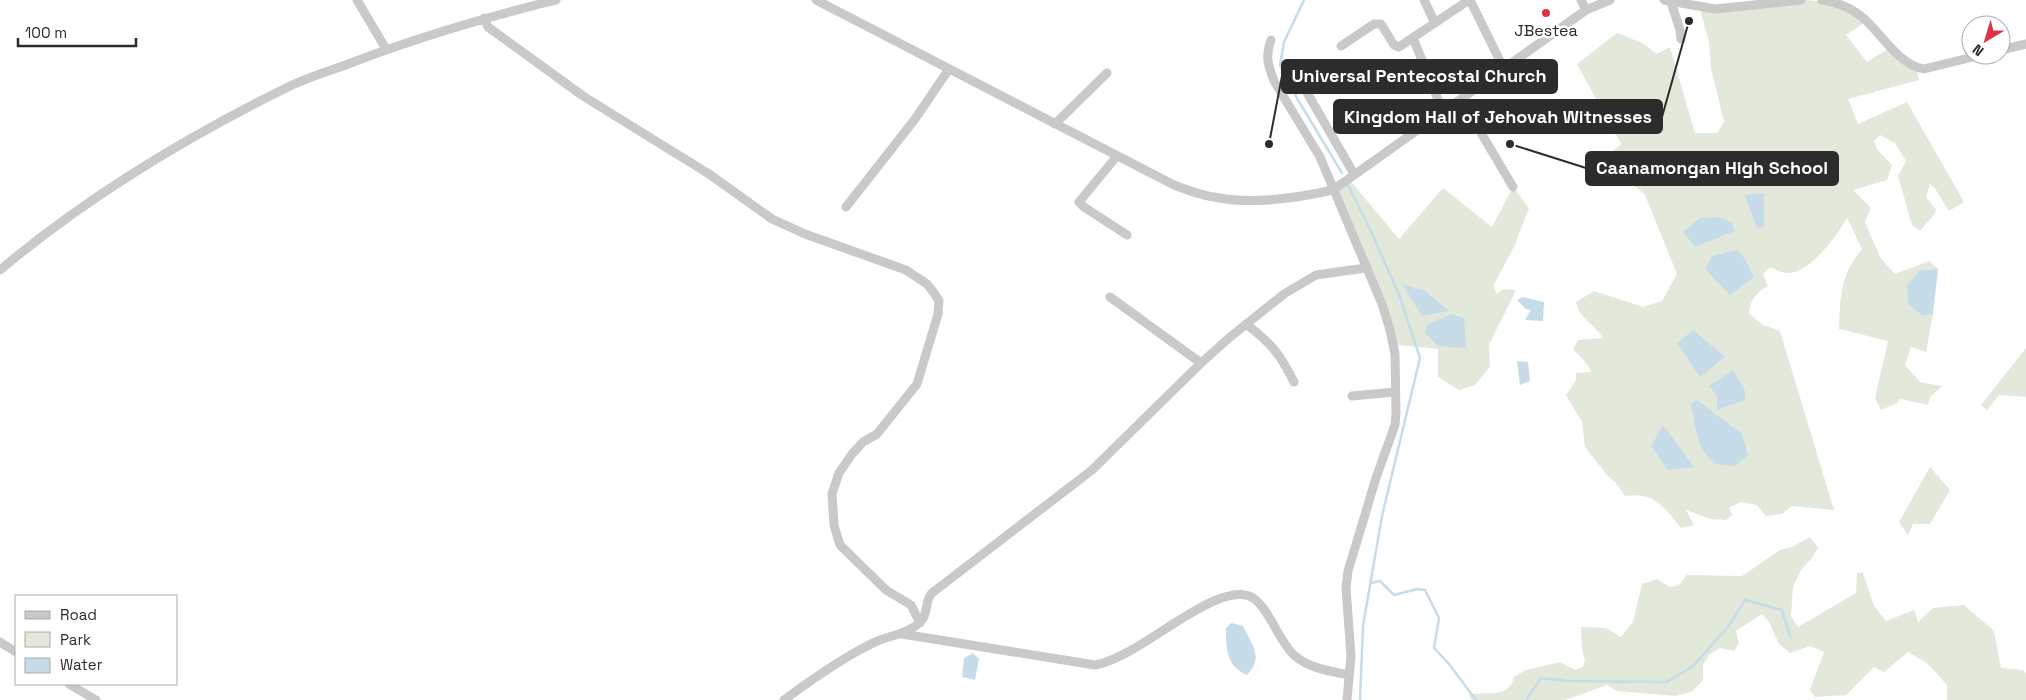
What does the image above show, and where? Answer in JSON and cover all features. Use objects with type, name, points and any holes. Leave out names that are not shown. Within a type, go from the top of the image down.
[{"type":"street","points":[[357,0],[386,50]]},
{"type":"street","points":[[0,270],[28,247],[126,178],[202,132],[291,86],[386,50],[484,18],[556,0]]},
{"type":"street","points":[[816,0],[1174,185],[1198,194],[1216,198],[1254,199],[1292,197],[1334,190],[1586,10],[1610,0]]},
{"type":"street","points":[[1424,0],[1435,23]]},
{"type":"street","points":[[1341,46],[1374,24],[1380,24],[1396,47],[1413,38],[1470,0],[1504,69]]},
{"type":"street","points":[[1581,0],[1586,10]]},
{"type":"street","points":[[1667,1],[1715,9],[1802,0]]},
{"type":"street","points":[[1822,0],[1843,5],[1861,16],[1891,46],[1916,67],[1924,69],[1961,60]]},
{"type":"street","points":[[1667,1],[1680,30],[1681,39]]},
{"type":"street","points":[[484,18],[488,27],[542,68],[583,96],[709,174],[772,218],[805,234],[906,270],[927,284],[934,293],[939,300],[938,314],[917,384],[877,434],[863,442],[852,454],[839,473],[832,494],[834,525],[840,545],[880,584],[911,605],[920,623]]},
{"type":"street","points":[[1413,38],[1443,112]]},
{"type":"street","points":[[1271,40],[1267,52],[1269,68],[1274,81],[1314,146],[1354,235],[1365,268],[1382,304],[1390,330],[1394,354],[1395,425],[1376,478],[1348,571],[1346,588],[1350,638],[1347,700]]},
{"type":"street","points":[[2011,48],[2026,44]]},
{"type":"street","points":[[846,207],[915,119],[949,69]]},
{"type":"street","points":[[1055,124],[1107,73]]},
{"type":"street","points":[[1302,84],[1354,174]]},
{"type":"street","points":[[1461,99],[1513,188]]},
{"type":"street","points":[[1116,156],[1079,202],[1127,235]]},
{"type":"street","points":[[784,700],[867,645],[902,634],[920,623],[925,616],[928,599],[932,593],[1092,470],[1201,363],[1284,294],[1305,280],[1329,272],[1365,268]]},
{"type":"street","points":[[1110,297],[1201,363]]},
{"type":"street","points":[[1246,324],[1281,356],[1294,382]]},
{"type":"street","points":[[1352,396],[1395,392]]},
{"type":"street","points":[[902,634],[941,639],[1058,661],[1095,665],[1117,659],[1210,602],[1228,596],[1243,595],[1250,596],[1259,603],[1287,647],[1295,656],[1319,669],[1349,675]]},
{"type":"street","points":[[0,642],[15,651]]},
{"type":"street","points":[[71,685],[96,700]]},
{"type":"green space","points":[[1805,0],[1837,3],[1867,21],[1846,35],[1867,62],[1891,47],[1916,67],[1919,80],[1848,99],[1858,124],[1907,102],[1964,202],[1949,211],[1934,187],[1930,184],[1926,197],[1936,210],[1920,231],[1912,225],[1898,176],[1906,161],[1895,143],[1880,135],[1874,141],[1877,149],[1892,165],[1887,180],[1853,190],[1871,208],[1865,222],[1880,257],[1895,274],[1929,261],[1938,269],[1920,270],[1923,316],[1933,314],[1926,352],[1911,347],[1905,365],[1920,382],[1942,386],[1930,397],[1928,405],[1900,399],[1897,403],[1881,410],[1875,398],[1888,341],[1839,329],[1841,296],[1845,278],[1854,259],[1862,249],[1847,218],[1829,244],[1812,262],[1803,268],[1785,273],[1770,267],[1763,274],[1768,286],[1754,297],[1750,305],[1749,314],[1763,325],[1780,331],[1834,510],[1792,506],[1782,514],[1766,516],[1757,505],[1741,502],[1729,508],[1732,515],[1726,520],[1710,519],[1686,510],[1694,525],[1681,528],[1664,508],[1651,499],[1644,496],[1625,496],[1585,447],[1582,422],[1566,395],[1576,380],[1576,373],[1591,372],[1586,362],[1573,349],[1578,340],[1603,338],[1583,317],[1576,302],[1594,291],[1643,307],[1662,301],[1677,274],[1645,195],[1617,170],[1589,172],[1621,144],[1577,64],[1617,33],[1642,43],[1657,54],[1670,47],[1695,133],[1717,133],[1724,122],[1711,68],[1709,42],[1699,7]]},
{"type":"green space","points":[[1348,178],[1399,239],[1443,188],[1492,227],[1513,187],[1529,208],[1514,247],[1493,286],[1497,294],[1503,289],[1516,290],[1489,345],[1490,367],[1475,385],[1459,390],[1438,377],[1438,349],[1398,345],[1333,190]]},
{"type":"green space","points":[[2026,348],[2026,397],[1999,395],[1987,410],[1981,405]]},
{"type":"green space","points":[[1930,467],[1950,490],[1930,524],[1913,524],[1908,535],[1899,522]]},
{"type":"green space","points":[[1810,537],[1818,548],[1801,570],[1793,587],[1791,616],[1798,627],[1856,593],[1857,573],[1863,573],[1874,606],[1886,621],[1914,610],[1918,622],[1933,608],[1964,605],[1994,631],[2001,668],[2023,670],[2026,673],[2026,700],[1947,700],[1947,685],[1927,663],[1908,652],[1884,672],[1874,667],[1846,695],[1815,697],[1810,690],[1824,652],[1810,646],[1790,653],[1779,644],[1769,622],[1762,614],[1736,631],[1739,643],[1734,651],[1720,648],[1710,654],[1703,665],[1703,680],[1693,691],[1676,696],[1617,691],[1607,685],[1565,700],[1472,700],[1469,695],[1503,691],[1511,684],[1514,677],[1526,670],[1560,662],[1575,670],[1583,667],[1585,660],[1582,649],[1581,627],[1606,628],[1621,637],[1633,622],[1642,584],[1657,579],[1670,587],[1679,585],[1687,575],[1742,576],[1780,550],[1792,547]]},
{"type":"water","points":[[1764,193],[1764,227],[1757,228],[1745,195]]},
{"type":"water","points":[[1719,217],[1732,223],[1735,231],[1695,247],[1683,232],[1700,218]]},
{"type":"water","points":[[1737,250],[1745,259],[1754,277],[1730,295],[1705,269],[1712,256]]},
{"type":"water","points":[[1938,269],[1933,314],[1923,316],[1908,304],[1907,285],[1920,270]]},
{"type":"water","points":[[1402,284],[1425,291],[1449,311],[1422,316]]},
{"type":"water","points":[[1523,297],[1544,302],[1543,321],[1525,320],[1531,310],[1526,309],[1517,300]]},
{"type":"water","points":[[1451,314],[1464,318],[1466,348],[1438,346],[1425,333],[1427,325]]},
{"type":"water","points":[[1693,330],[1725,357],[1700,377],[1677,343]]},
{"type":"water","points":[[1517,361],[1528,362],[1530,381],[1520,385]]},
{"type":"water","points":[[1733,370],[1745,391],[1745,400],[1717,410],[1717,396],[1709,386]]},
{"type":"water","points":[[1697,400],[1742,434],[1748,455],[1735,466],[1714,464],[1701,448],[1691,403]]},
{"type":"water","points":[[1663,425],[1694,467],[1668,470],[1651,446]]},
{"type":"water","points":[[1231,623],[1243,626],[1255,651],[1255,663],[1247,675],[1235,667],[1229,656],[1226,643],[1226,628]]},
{"type":"water","points":[[973,653],[979,659],[975,680],[962,677],[964,658]]},
{"type":"waterway","points":[[1304,0],[1284,42],[1280,65],[1298,100],[1342,173]]},
{"type":"waterway","points":[[1348,185],[1400,297],[1420,358],[1382,516],[1363,626],[1360,700]]},
{"type":"waterway","points":[[1371,583],[1380,581],[1394,595],[1417,589],[1425,590],[1439,618],[1434,648],[1449,664],[1476,700]]},
{"type":"waterway","points":[[1526,700],[1541,678],[1567,681],[1667,682],[1693,666],[1728,627],[1745,600],[1782,610],[1790,636]]},
{"type":"place","name":"JBestea","points":[[1546,13]]},
{"type":"place","name":"Kingdom Hall of Jehovah Witnesses","points":[[1689,21]]},
{"type":"place","name":"Universal Pentecostal Church","points":[[1269,144]]},
{"type":"place","name":"Caanamongan High School","points":[[1510,144]]}]
